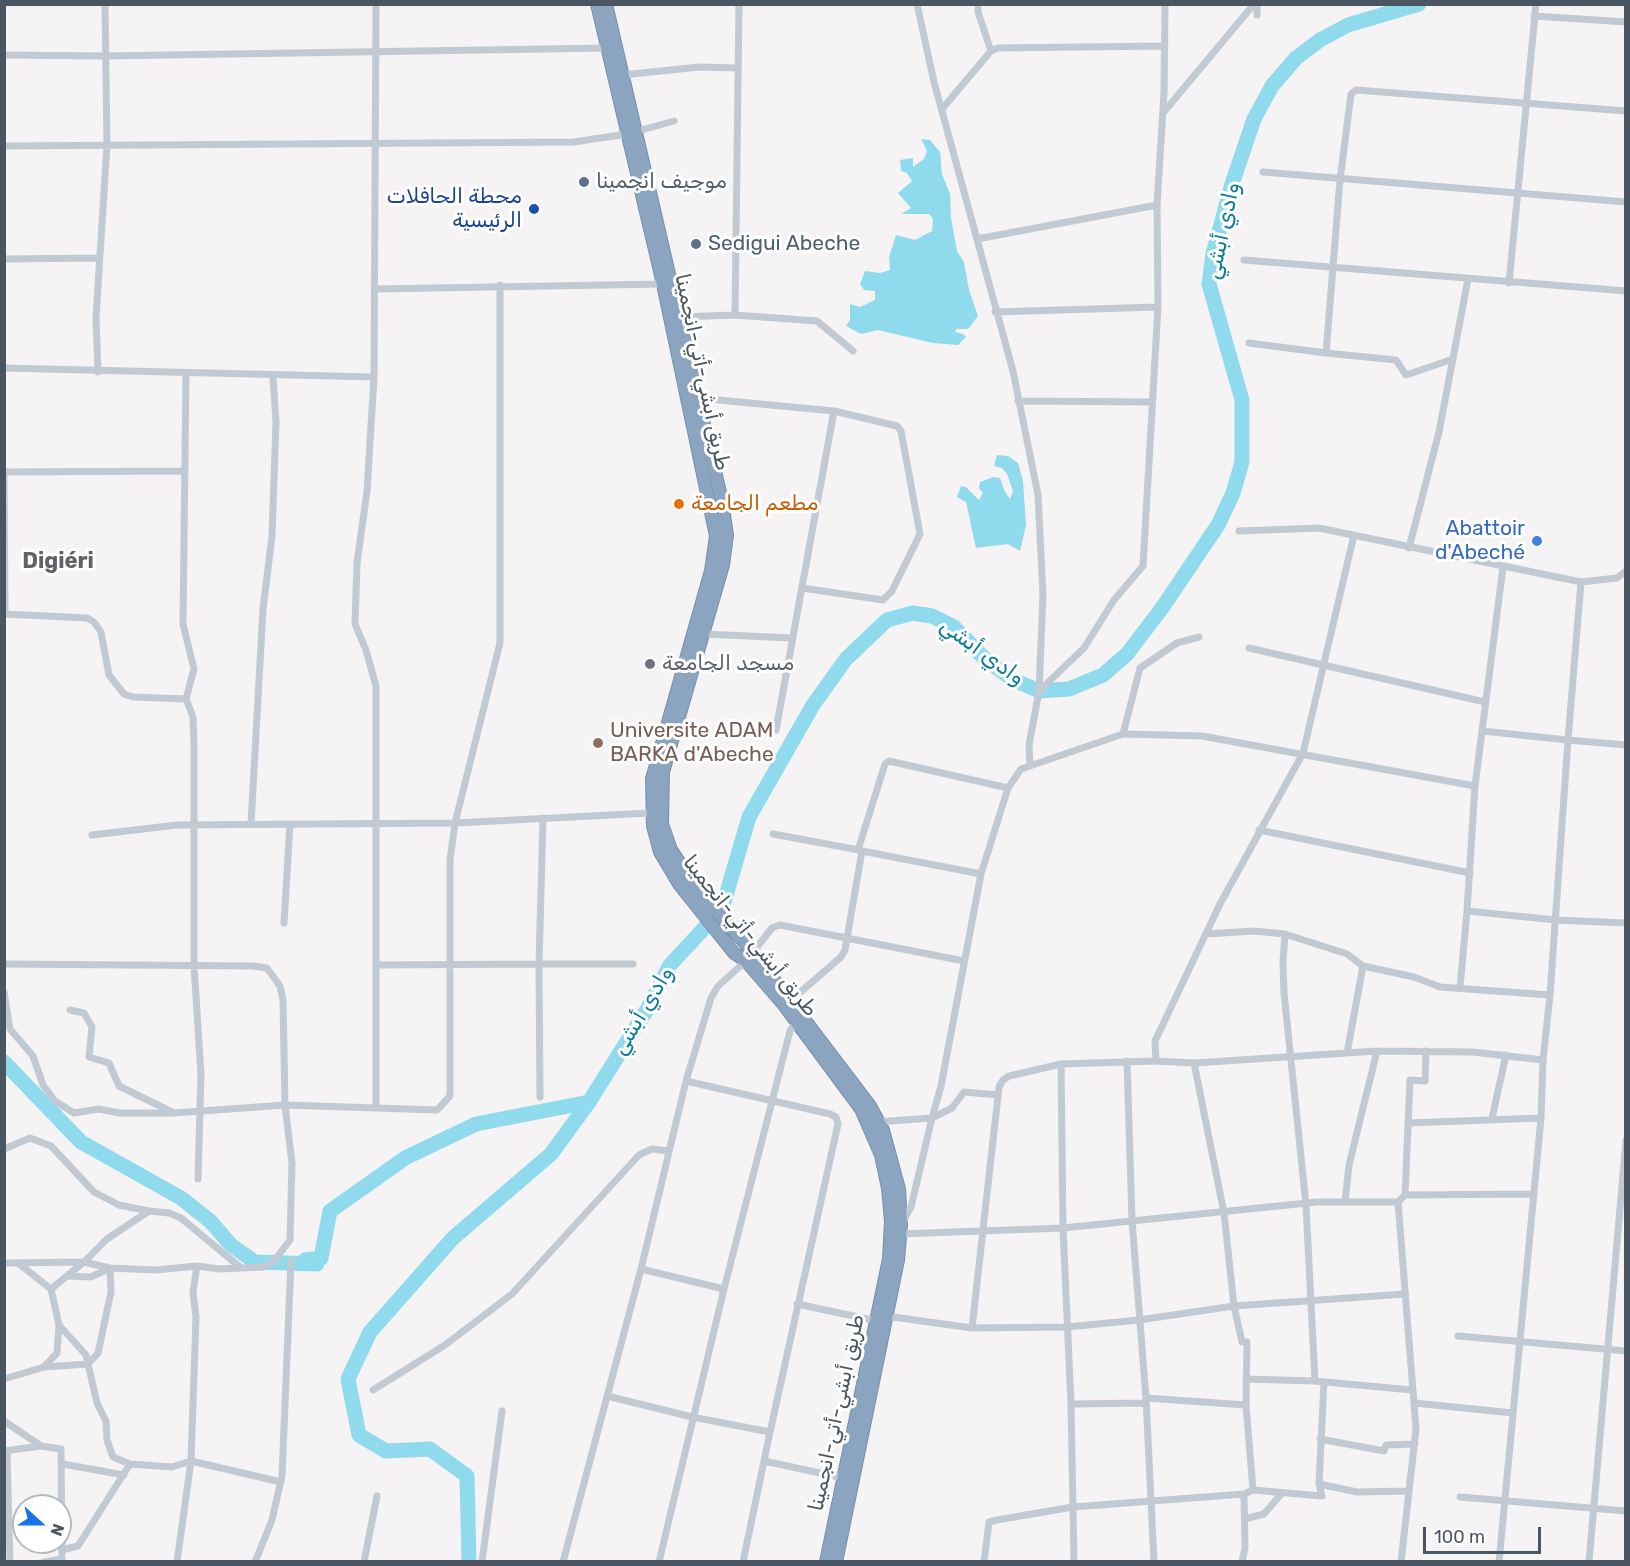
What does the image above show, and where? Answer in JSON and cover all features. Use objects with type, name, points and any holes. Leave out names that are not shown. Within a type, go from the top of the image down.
[{"type":"highway","points":[[597,4],[679,317],[693,398],[727,535],[723,565],[698,634],[663,772],[662,824],[684,880],[693,894],[748,953],[798,1019],[854,1081],[892,1156],[899,1189],[901,1229],[858,1438],[836,1562]]},
{"type":"highway","points":[[606,4],[623,75],[631,133]]},
{"type":"highway","name":"طريق أبشي-أتي-انجمينا","points":[[652,219],[663,284],[693,398]]},
{"type":"highway","name":"طريق أبشي-أتي-انجمينا","points":[[684,880],[660,852],[650,813],[652,779],[698,634]]},
{"type":"highway","name":"طريق أبشي-أتي-انجمينا","points":[[693,894],[734,953],[748,953]]},
{"type":"highway","name":"طريق أبشي-أتي-انجمينا","points":[[873,1122],[881,1155],[891,1221],[882,1319]]},
{"type":"highway","name":"طريق أبشي-أتي-انجمينا","points":[[826,1562],[843,1478],[858,1438]]},
{"type":"street","points":[[98,372],[96,318],[107,145],[105,4]]},
{"type":"street","points":[[376,4],[375,377],[367,491],[357,563],[355,624],[366,650],[376,686],[376,1108]]},
{"type":"street","points":[[735,315],[739,4]]},
{"type":"street","points":[[917,4],[995,312],[1013,371],[1038,495],[1043,595],[1039,691],[1029,745],[1030,765]]},
{"type":"street","points":[[978,4],[978,12],[991,51]]},
{"type":"street","points":[[1039,691],[1084,648],[1114,600],[1143,566],[1158,307],[1157,205],[1163,113],[1165,4]]},
{"type":"street","points":[[1163,113],[1256,4]]},
{"type":"street","points":[[1256,4],[1257,15]]},
{"type":"street","points":[[1509,283],[1520,195],[1536,4]]},
{"type":"street","points":[[1534,16],[1626,22]]},
{"type":"street","points":[[942,109],[991,51],[1165,46]]},
{"type":"street","points":[[4,55],[105,56],[607,48]]},
{"type":"street","points":[[623,75],[699,67],[737,68]]},
{"type":"street","points":[[1326,353],[1335,268],[1340,180],[1348,101],[1351,94],[1356,90],[1626,111]]},
{"type":"street","points":[[4,146],[574,142],[631,133],[674,121]]},
{"type":"street","points":[[1263,172],[1626,202]]},
{"type":"street","points":[[977,239],[1157,205]]},
{"type":"street","points":[[4,259],[99,258]]},
{"type":"street","points":[[1244,260],[1626,291]]},
{"type":"street","points":[[1409,548],[1438,432],[1468,279]]},
{"type":"street","points":[[377,288],[663,284]]},
{"type":"street","points":[[4,992],[10,1029],[33,1056],[42,1085],[55,1101],[74,1113],[99,1109],[118,1113],[174,1113],[285,1105],[437,1110],[450,1096],[450,860],[455,823],[500,643],[500,285]]},
{"type":"street","points":[[995,312],[1158,307]]},
{"type":"street","points":[[679,317],[735,315],[818,321],[853,351]]},
{"type":"street","points":[[1249,343],[1396,360],[1406,375],[1453,359]]},
{"type":"street","points":[[4,368],[375,377]]},
{"type":"street","points":[[186,374],[183,624],[194,669],[186,699],[193,717],[194,966],[201,1074],[198,1179]]},
{"type":"street","points":[[251,824],[263,609],[272,536],[276,422],[273,376]]},
{"type":"street","points":[[693,398],[834,411],[897,426],[902,430],[920,534],[892,591],[882,600],[802,588]]},
{"type":"street","points":[[1018,401],[1152,402]]},
{"type":"street","points":[[776,730],[834,411]]},
{"type":"street","points":[[184,471],[4,472],[4,614],[87,618],[94,622],[101,632],[108,675],[124,694],[133,697],[186,699]]},
{"type":"street","points":[[1239,531],[1319,528],[1581,582],[1617,578],[1626,571]]},
{"type":"street","points":[[1156,1061],[1155,1041],[1206,934],[1259,830],[1303,753],[1354,535]]},
{"type":"street","points":[[1460,987],[1475,786],[1503,567]]},
{"type":"street","points":[[1499,1562],[1541,1118],[1543,1060],[1556,920],[1581,582]]},
{"type":"street","points":[[698,634],[792,638]]},
{"type":"street","points":[[1123,734],[1140,668],[1178,643],[1199,637]]},
{"type":"street","points":[[1249,648],[1485,702]]},
{"type":"street","points":[[1482,730],[1626,745]]},
{"type":"street","points":[[1426,1051],[1425,1081],[1410,1080],[1405,1195],[1398,1202],[1306,1205],[1063,1228],[984,1232],[901,1229],[911,1208],[941,1086],[981,874],[1008,788],[1021,769],[1123,734],[1202,736],[1475,786]]},
{"type":"street","points":[[787,1003],[841,957],[860,850],[885,764],[889,760],[1008,788]]},
{"type":"street","points":[[92,835],[194,825],[455,823],[650,813]]},
{"type":"street","points":[[540,1097],[539,964],[543,818]]},
{"type":"street","points":[[285,923],[290,824]]},
{"type":"street","points":[[1259,830],[1470,873]]},
{"type":"street","points":[[773,834],[981,874]]},
{"type":"street","points":[[1467,911],[1556,920],[1626,922]]},
{"type":"street","points":[[563,1562],[641,1269],[686,1081],[711,998],[718,986],[772,928],[780,925],[964,961]]},
{"type":"street","points":[[1206,934],[1254,931],[1285,934],[1347,954],[1363,966],[1414,977],[1440,987],[1550,995]]},
{"type":"street","points":[[1285,934],[1282,961],[1284,993],[1293,1057],[1306,1205],[1315,1381]]},
{"type":"street","points":[[4,964],[267,968],[274,974],[283,1000],[285,1105],[292,1163],[290,1240],[274,1261],[264,1266],[219,1269],[197,1266],[156,1270],[110,1268],[84,1262],[4,1263]]},
{"type":"street","points":[[376,965],[633,964]]},
{"type":"street","points":[[1347,1053],[1363,966]]},
{"type":"street","points":[[70,1010],[84,1013],[92,1027],[89,1057],[109,1063],[119,1086],[174,1113]]},
{"type":"street","points":[[659,1562],[692,1417],[767,1127],[772,1099],[798,1019]]},
{"type":"street","points":[[972,1328],[998,1095],[1003,1080],[1009,1076],[1061,1064],[1156,1061],[1194,1063],[1377,1051],[1506,1055],[1543,1060]]},
{"type":"street","points":[[1345,1202],[1349,1165],[1377,1051]]},
{"type":"street","points":[[1492,1118],[1506,1055]]},
{"type":"street","points":[[1127,1062],[1132,1220],[1146,1401],[1154,1562]]},
{"type":"street","points":[[1194,1063],[1224,1213],[1234,1306],[1242,1342],[1247,1342],[1246,1405],[1253,1490]]},
{"type":"street","points":[[1061,1064],[1063,1228],[1071,1404],[1074,1562]]},
{"type":"street","points":[[686,1081],[830,1114],[836,1117],[838,1124],[797,1304],[743,1562]]},
{"type":"street","points":[[873,1122],[932,1118],[952,1108],[964,1092],[998,1095]]},
{"type":"street","points":[[1409,1123],[1450,1123],[1492,1118],[1541,1118]]},
{"type":"street","points":[[4,1149],[30,1138],[51,1146],[94,1192],[119,1205],[169,1213],[181,1218],[240,1268]]},
{"type":"street","points":[[1589,1562],[1626,1140]]},
{"type":"street","points":[[373,1390],[445,1345],[512,1294],[639,1155],[652,1149],[668,1151]]},
{"type":"street","points":[[1405,1195],[1533,1194]]},
{"type":"street","points":[[1398,1202],[1411,1339],[1415,1444],[1401,1562]]},
{"type":"street","points":[[51,1289],[84,1262],[107,1239],[149,1211]]},
{"type":"street","points":[[255,1562],[272,1520],[281,1482],[291,1261]]},
{"type":"street","points":[[18,1263],[51,1289],[59,1325],[57,1353],[44,1367]]},
{"type":"street","points":[[177,1562],[191,1461],[196,1317],[193,1292],[197,1266]]},
{"type":"street","points":[[67,1276],[91,1277],[110,1268]]},
{"type":"street","points":[[4,1379],[44,1367],[88,1364],[98,1353],[111,1292],[110,1268]]},
{"type":"street","points":[[641,1269],[724,1289]]},
{"type":"street","points":[[797,1304],[882,1319],[972,1328],[1067,1327],[1139,1320],[1234,1306],[1405,1294]]},
{"type":"street","points":[[59,1325],[86,1355],[97,1403],[106,1421],[107,1440],[113,1457],[130,1464],[172,1467],[191,1461],[281,1482]]},
{"type":"street","points":[[1458,1336],[1626,1351]]},
{"type":"street","points":[[1246,1379],[1315,1381],[1412,1390]]},
{"type":"street","points":[[984,1562],[989,1522],[1073,1507],[1244,1494],[1253,1490],[1322,1496],[1319,1484],[1323,1382]]},
{"type":"street","points":[[607,1396],[692,1417],[770,1431]]},
{"type":"street","points":[[1071,1404],[1146,1401],[1246,1405]]},
{"type":"street","points":[[1414,1403],[1513,1413]]},
{"type":"street","points":[[482,1562],[502,1411]]},
{"type":"street","points":[[4,1421],[41,1446]]},
{"type":"street","points":[[1320,1439],[1384,1451],[1386,1445],[1415,1444]]},
{"type":"street","points":[[10,1562],[6,1451],[41,1446],[61,1449],[63,1494]]},
{"type":"street","points":[[764,1461],[843,1478]]},
{"type":"street","points":[[63,1464],[124,1475]]},
{"type":"street","points":[[72,1548],[78,1546],[130,1464]]},
{"type":"street","points":[[1319,1484],[1357,1492],[1409,1491]]},
{"type":"street","points":[[1245,1519],[1264,1514],[1282,1493]]},
{"type":"street","points":[[1242,1562],[1245,1548],[1244,1494]]},
{"type":"street","points":[[364,1562],[378,1496]]},
{"type":"street","points":[[1460,1497],[1626,1511]]},
{"type":"street","points":[[44,1562],[62,1560]]},
{"type":"water","points":[[921,139],[930,140],[940,152],[942,174],[950,194],[951,218],[957,251],[964,262],[969,290],[978,316],[968,329],[956,329],[955,332],[966,337],[958,345],[933,343],[878,330],[861,334],[846,326],[850,320],[850,304],[860,307],[875,300],[875,291],[864,290],[860,284],[865,271],[880,273],[890,270],[889,257],[896,235],[915,240],[932,231],[933,219],[929,214],[901,214],[911,208],[898,193],[912,181],[907,173],[901,171],[900,160],[913,158],[913,167],[924,159],[927,151]]},
{"type":"water","points":[[997,455],[1008,456],[1018,463],[1023,481],[1026,525],[1020,551],[1008,544],[976,548],[966,502],[957,497],[961,486],[966,487],[979,500],[983,493],[979,488],[980,482],[993,477],[1000,478],[1010,499],[1013,491],[1007,474],[1002,468],[994,466]]},
{"type":"waterway","name":"وادي أبشي","points":[[469,1562],[467,1476],[430,1449],[386,1451],[359,1435],[348,1379],[370,1332],[453,1238],[551,1154],[589,1102],[648,1008],[670,965],[722,909],[749,817],[813,705],[846,659],[887,620],[913,613],[932,616],[954,627],[984,658],[1012,679],[1039,691],[1069,689],[1103,675],[1127,654],[1162,608],[1218,525],[1233,493],[1242,462],[1242,400],[1209,284],[1213,254],[1232,184],[1254,119],[1272,86],[1296,58],[1320,40],[1348,25],[1419,4]]},
{"type":"waterway","points":[[4,1062],[81,1142],[181,1198],[210,1221],[231,1245],[255,1262],[317,1264]]},
{"type":"waterway","points":[[305,1260],[321,1258],[330,1211],[405,1158],[476,1124],[589,1102]]},
{"type":"place","name":"موجيف انجمينا","points":[[584,182]]},
{"type":"place","name":"محطة الحافلات الرئيسية","points":[[534,209]]},
{"type":"place","name":"Sedigui Abeche","points":[[696,244]]},
{"type":"place","name":"مطعم الجامعة","points":[[679,504]]},
{"type":"place","name":"Abattoir d'Abeché","points":[[1537,541]]},
{"type":"place","name":"مسجد الجامعة","points":[[650,664]]},
{"type":"place","name":"Universite ADAM BARKA d'Abeche","points":[[598,743]]},
{"type":"district","name":"Digiéri","points":[[58,562]]}]
